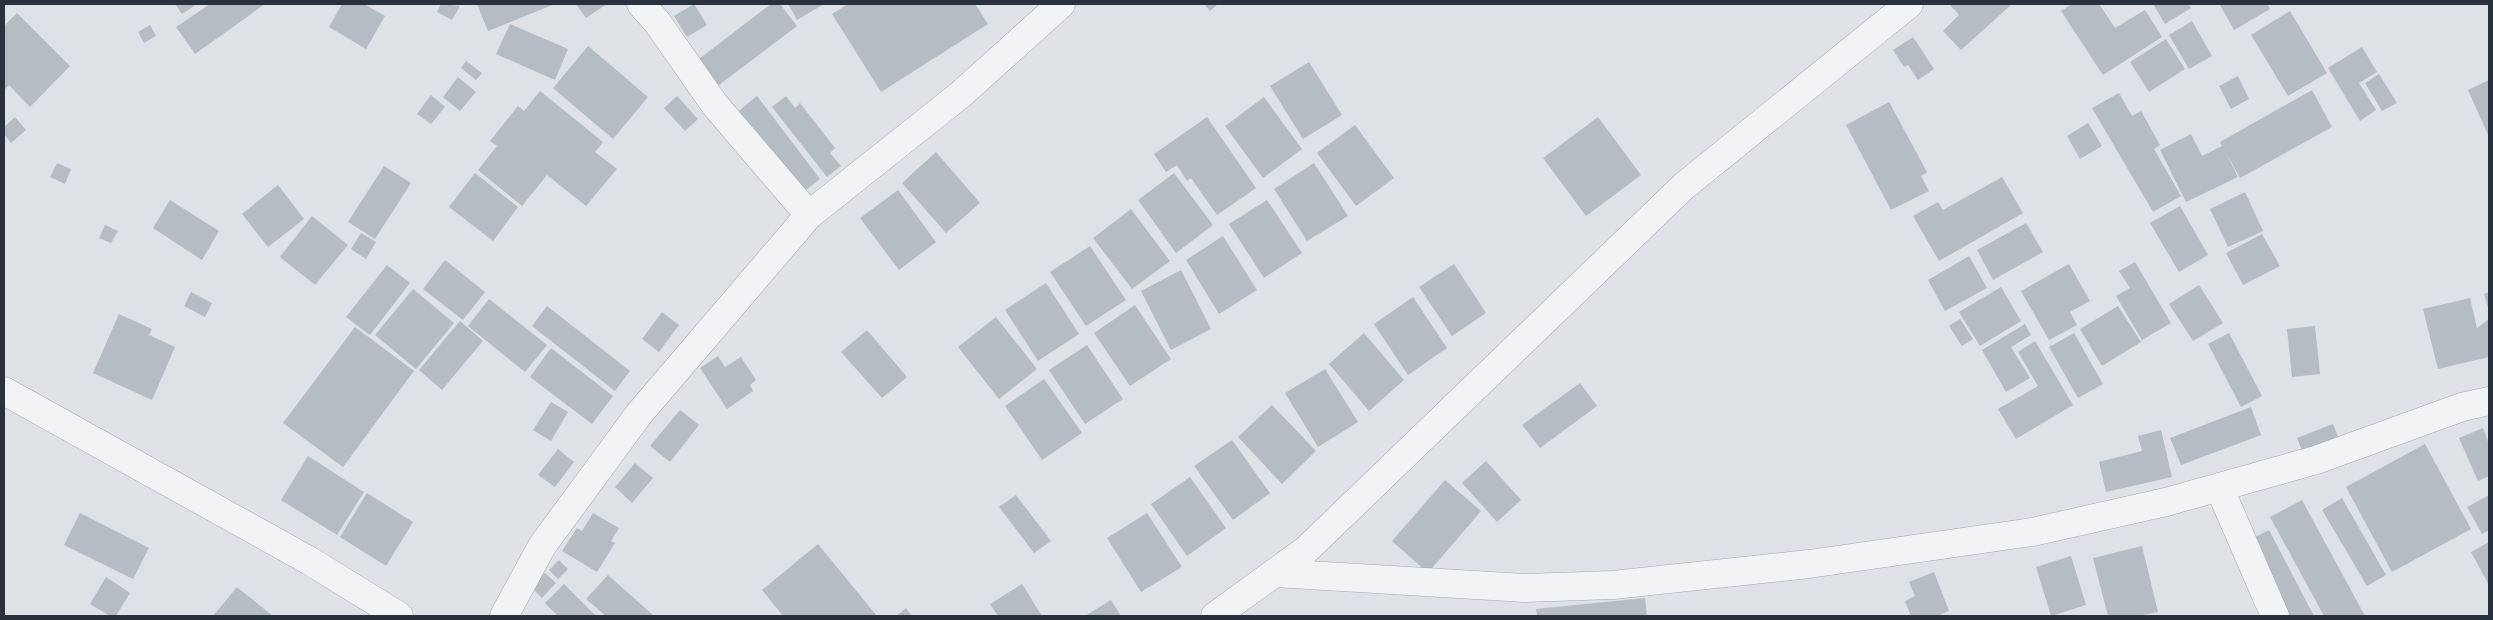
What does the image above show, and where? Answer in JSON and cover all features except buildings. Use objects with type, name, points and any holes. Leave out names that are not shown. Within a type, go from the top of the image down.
[{"type":"street","points":[[641,4],[658,22],[715,106],[809,215]]},
{"type":"street","points":[[504,616],[542,546],[639,414],[809,215],[960,95],[1061,4]]},
{"type":"street","points":[[1215,616],[1306,550],[1684,186],[1909,4]]},
{"type":"street","points":[[4,391],[310,561],[399,616]]},
{"type":"street","points":[[1275,573],[1525,588],[1613,585],[1809,564],[2032,532],[2166,502],[2316,460],[2462,407],[2489,401]]},
{"type":"street","points":[[2219,487],[2275,616]]}]
